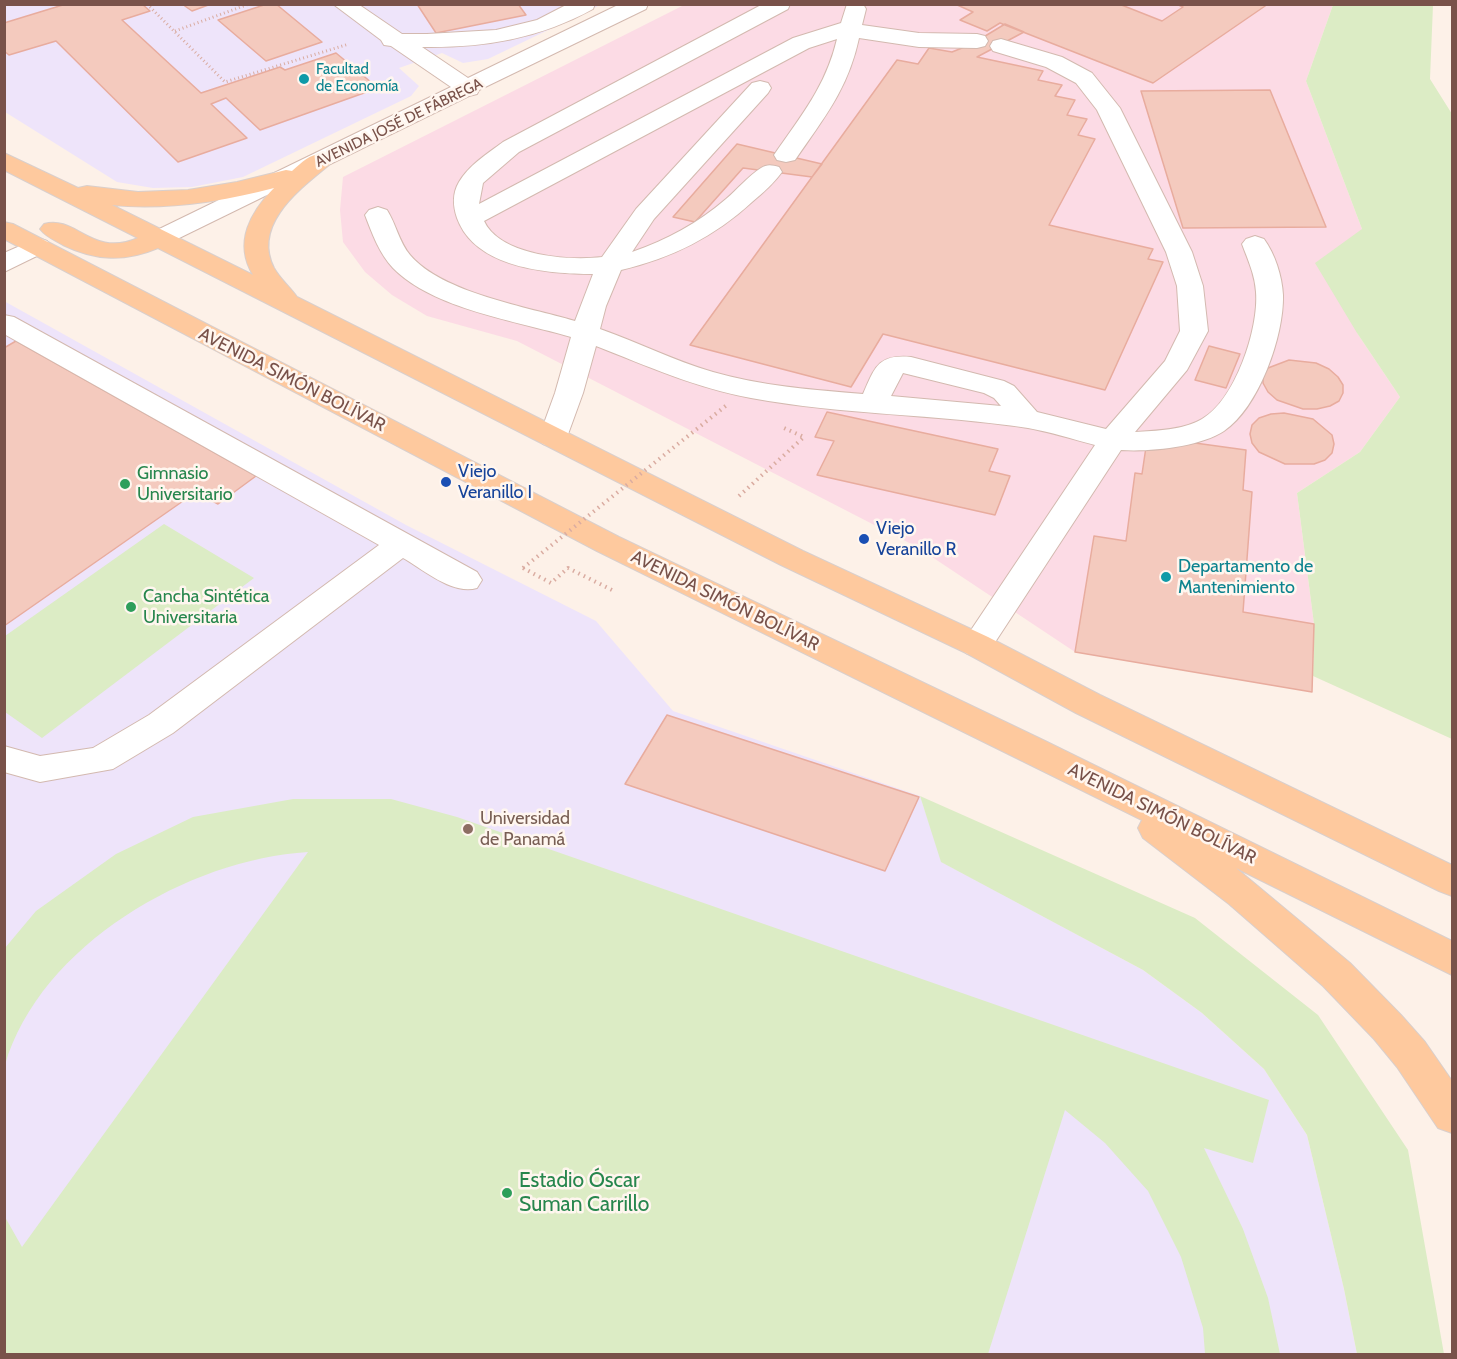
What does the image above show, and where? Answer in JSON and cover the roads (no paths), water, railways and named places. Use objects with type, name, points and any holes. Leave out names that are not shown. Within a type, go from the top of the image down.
[{"type":"main road","points":[[4,160],[792,558],[977,645],[1088,704],[1452,881]]},
{"type":"main road","points":[[288,302],[261,268],[257,256],[258,234],[262,222],[278,198],[320,160]]},
{"type":"main road","points":[[57,187],[119,199],[178,200],[233,191],[286,177]]},
{"type":"main road","points":[[4,224],[45,225],[89,248],[105,252],[135,249],[158,239]]},
{"type":"main road","name":"AVENIDA SIMÓN BOLÍVAR","points":[[4,229],[598,539],[1033,750],[1452,959]]},
{"type":"main road","points":[[1033,750],[1159,830],[1221,876],[1317,956],[1363,1000],[1403,1044],[1437,1088],[1452,1114]]},
{"type":"street","points":[[343,4],[392,40],[469,89]]},
{"type":"street","points":[[392,40],[458,40],[502,35],[549,23],[585,4]]},
{"type":"street","name":"AVENIDA JOSÉ DE FÁBREGA","points":[[158,239],[469,89],[638,4]]},
{"type":"street","points":[[780,4],[511,147],[488,163],[472,181],[465,199],[469,219],[477,232],[496,249],[522,258],[555,265],[610,265],[652,254],[695,235],[733,209],[778,163],[827,96],[842,65],[852,16]]},
{"type":"street","points":[[469,219],[852,16],[919,40],[989,44],[1054,62],[1084,78],[1108,108],[1179,252],[1190,286],[1194,332],[1177,364],[1113,440],[977,645]]},
{"type":"street","points":[[553,437],[569,393],[584,332],[610,265],[645,214],[760,88]]},
{"type":"street","points":[[378,214],[387,240],[404,263],[431,283],[472,299],[584,332],[647,359],[712,380],[841,403],[1028,419],[1113,440],[1139,442],[1182,436],[1215,424],[1235,404],[1250,378],[1263,339],[1268,306],[1269,282],[1255,244]]},
{"type":"street","points":[[4,264],[38,246]]},
{"type":"street","points":[[4,323],[466,580]]},
{"type":"street","points":[[873,405],[887,372],[896,364],[911,365],[994,387],[1004,393],[1028,419]]},
{"type":"street","points":[[4,759],[40,768],[101,760],[161,724],[400,544]]},
{"type":"place","name":"Facultad de Economía","points":[[304,79]]},
{"type":"place","name":"Viejo Veranillo I","points":[[446,482]]},
{"type":"place","name":"Gimnasio Universitario","points":[[125,484]]},
{"type":"place","name":"Viejo Veranillo R","points":[[864,539]]},
{"type":"place","name":"Departamento de Mantenimiento","points":[[1166,577]]},
{"type":"place","name":"Cancha Sintética Universitaria","points":[[131,607]]},
{"type":"place","name":"Universidad de Panamá","points":[[468,829]]},
{"type":"place","name":"Estadio Óscar Suman Carrillo","points":[[507,1193]]}]
